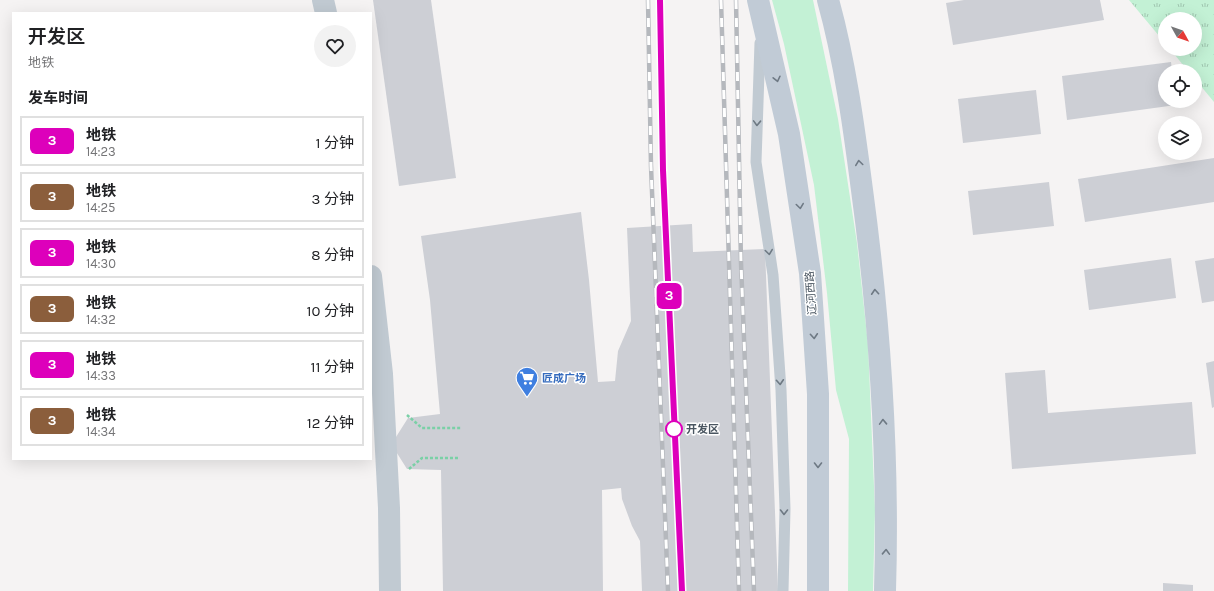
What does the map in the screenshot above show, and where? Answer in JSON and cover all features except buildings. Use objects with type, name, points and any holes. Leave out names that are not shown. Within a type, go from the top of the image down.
[{"type":"main road","points":[[828,0],[854,125],[873,269],[883,401],[887,531],[885,591]]},
{"type":"main road","name":"辽河西路","points":[[760,7],[789,134],[810,273],[818,394],[818,591]]},
{"type":"street","points":[[323,0],[326,12]]},
{"type":"street","points":[[372,285],[382,374],[389,508],[390,591]]},
{"type":"lane","points":[[760,7],[756,162],[773,275],[781,390],[785,509],[783,591]]},
{"type":"path","points":[[408,418],[422,428],[461,428]]},
{"type":"path","points":[[407,469],[422,458],[460,458]]},
{"type":"green space","points":[[772,0],[813,0],[838,119],[857,243],[868,344],[875,510],[873,591],[848,591],[849,439],[836,390],[827,293],[814,185],[784,44]]},
{"type":"green space","points":[[1129,0],[1214,0],[1214,102],[1202,87],[1202,64],[1182,64],[1176,56],[1202,56],[1202,12],[1158,12],[1158,35]]},
{"type":"railway","points":[[648,0],[651,166],[668,591]]},
{"type":"railway","points":[[660,0],[663,170],[682,591]]},
{"type":"railway","points":[[721,0],[739,591]]},
{"type":"railway","points":[[736,0],[741,263],[754,591]]},
{"type":"metro line","name":"3","points":[[660,0],[663,170],[682,591]]},
{"type":"place","name":"匠成广场","points":[[527,398]]},
{"type":"place","name":"开发区","points":[[674,429]]}]
